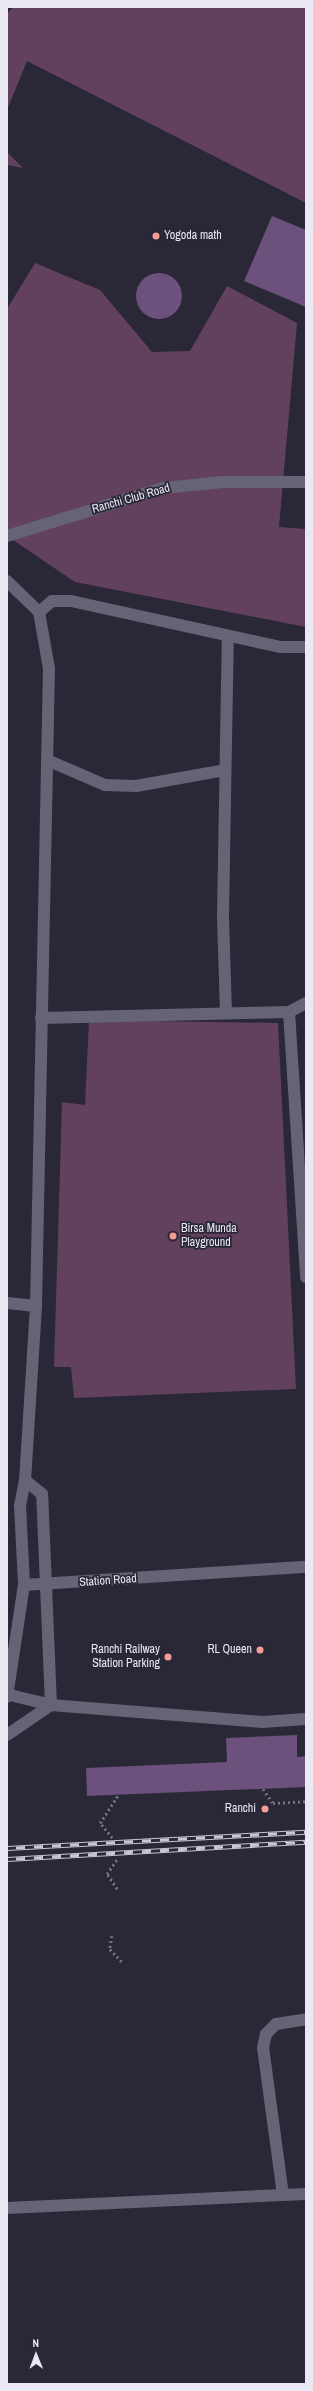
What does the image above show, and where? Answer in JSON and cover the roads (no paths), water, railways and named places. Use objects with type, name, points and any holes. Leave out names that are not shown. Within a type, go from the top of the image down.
[{"type":"street","name":"Ranchi Club Road","points":[[7,536],[163,488],[223,482],[306,482]]},
{"type":"street","points":[[7,581],[39,612],[49,668],[36,1306],[25,1480],[20,1505],[24,1585],[8,1696],[50,1705],[262,1722],[306,1719]]},
{"type":"street","points":[[39,612],[52,601],[71,601],[281,647],[306,647]]},
{"type":"street","points":[[226,1013],[223,915],[228,636]]},
{"type":"street","points":[[47,760],[105,785],[136,786],[225,770]]},
{"type":"street","points":[[42,1018],[289,1012],[306,1003]]},
{"type":"street","points":[[289,1012],[306,1277]]},
{"type":"street","points":[[7,1303],[36,1306]]},
{"type":"street","points":[[25,1480],[42,1494],[47,1585],[50,1705]]},
{"type":"street","name":"Station Road","points":[[24,1585],[47,1585],[306,1567]]},
{"type":"street","points":[[7,1735],[50,1705]]},
{"type":"street","points":[[283,2195],[263,2048],[266,2034],[276,2024],[306,2019]]},
{"type":"street","points":[[7,2208],[306,2194]]},
{"type":"railway","points":[[7,1848],[306,1832]]},
{"type":"railway","points":[[7,1859],[306,1842]]},
{"type":"place","name":"Yogoda math","points":[[156,236]]},
{"type":"place","name":"Birsa Munda Playground","points":[[173,1236]]},
{"type":"place","name":"RL Queen","points":[[260,1650]]},
{"type":"place","name":"Ranchi Railway Station Parking","points":[[168,1657]]},
{"type":"place","name":"Ranchi","points":[[265,1809]]}]
